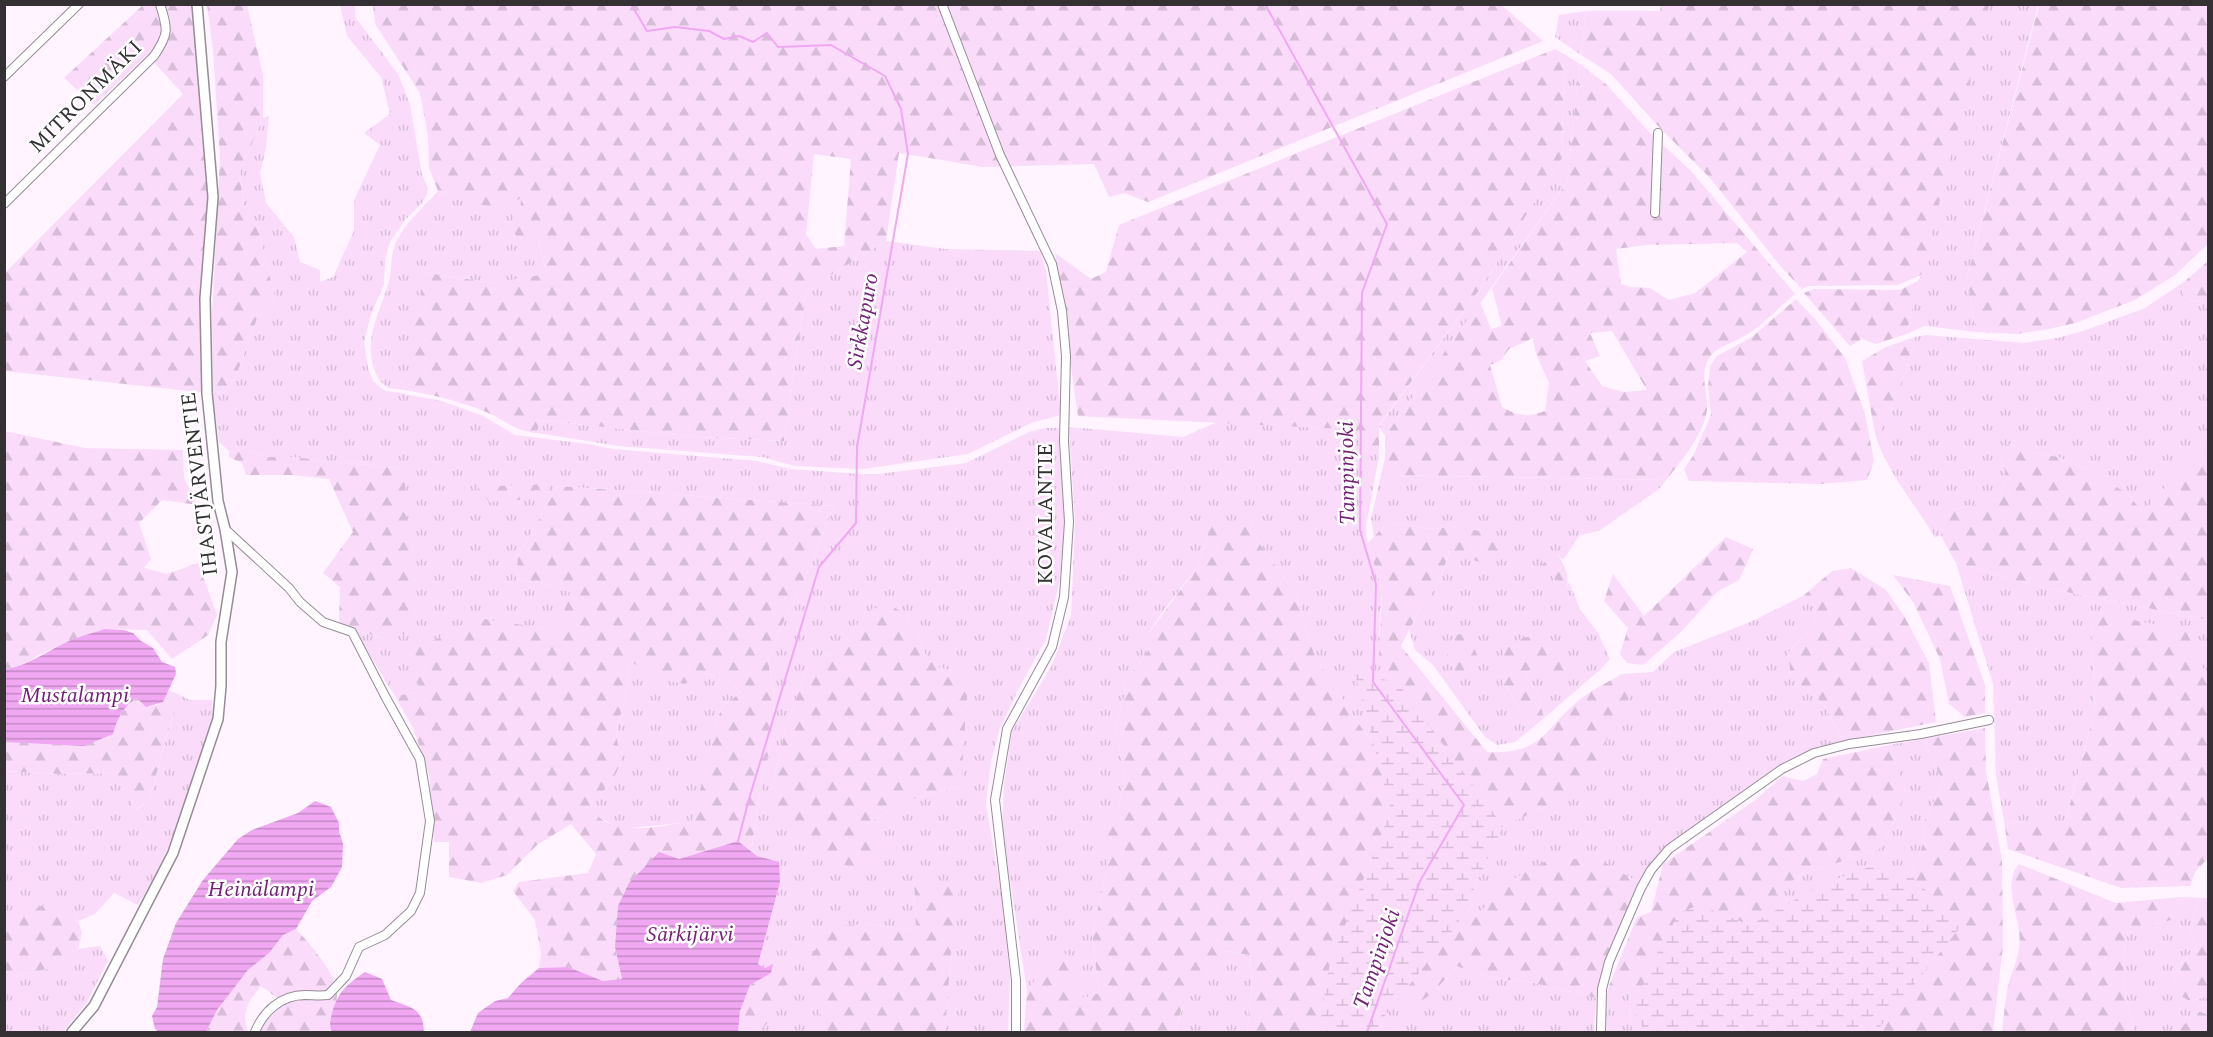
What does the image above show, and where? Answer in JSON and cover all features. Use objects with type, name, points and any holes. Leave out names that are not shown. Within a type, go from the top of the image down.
[{"type":"street","points":[[4,77],[79,4]]},
{"type":"street","name":"MITRONMÄKI","points":[[4,204],[154,56],[166,39],[160,4]]},
{"type":"street","name":"IHASTJÄRVENTIE","points":[[72,1032],[94,1006],[173,852],[218,719],[221,686],[220,642],[232,572],[218,501],[207,393],[205,299],[213,197],[197,4]]},
{"type":"street","name":"KOVALANTIE","points":[[942,4],[1000,155],[1052,264],[1062,311],[1066,356],[1064,441],[1068,522],[1064,597],[1052,647],[1007,729],[994,800],[1016,980],[1016,1032]]},
{"type":"street","points":[[1654,213],[1658,133]]},
{"type":"street","points":[[225,529],[323,622],[352,632],[420,759],[430,821],[420,893],[411,911],[385,935],[359,947],[346,976],[328,995],[288,996],[259,1022],[255,1032]]},
{"type":"street","points":[[1601,1032],[1602,989],[1610,962],[1641,888],[1669,849],[1782,769],[1814,753],[1849,744],[1921,734],[1989,720]]},
{"type":"green space","points":[[355,4],[355,17],[398,74],[410,104],[422,175],[428,188],[423,202],[405,220],[390,242],[385,259],[384,284],[370,318],[364,342],[368,368],[373,381],[383,390],[442,401],[483,416],[515,435],[613,449],[757,461],[791,469],[860,474],[878,474],[966,463],[1029,432],[1045,428],[1059,428],[1065,515],[1060,579],[1046,639],[1000,728],[991,761],[986,804],[1001,892],[1010,976],[1008,1032],[945,1032],[951,953],[914,880],[916,931],[862,924],[819,1016],[806,1032],[760,1032],[768,1004],[773,964],[764,968],[758,964],[780,882],[778,862],[757,856],[751,851],[763,774],[773,738],[774,695],[768,661],[834,506],[558,486],[518,556],[516,579],[571,592],[559,628],[542,628],[471,618],[453,632],[416,648],[419,692],[395,696],[354,630],[385,639],[404,469],[292,457],[269,457],[249,451],[229,451],[219,442],[216,417],[211,408],[213,391],[224,393],[236,376],[257,319],[275,298],[257,224],[243,205],[240,171],[263,118],[269,116],[266,148],[260,173],[266,203],[294,237],[300,262],[320,270],[320,282],[333,277],[354,231],[354,200],[380,145],[364,133],[390,114],[381,77],[347,36],[340,5]],"holes":[[[866,611],[907,616],[910,626],[918,634],[927,659],[938,667],[958,673],[961,786],[905,801],[871,822],[770,795],[787,723],[812,656],[837,654]]]},
{"type":"green space","points":[[1500,4],[1543,41],[1148,202],[1124,193],[1109,197],[1094,164],[983,167],[899,153],[886,241],[806,290],[784,441],[697,437],[540,420],[537,433],[528,432],[466,405],[405,390],[400,381],[417,371],[412,349],[414,322],[427,273],[493,283],[547,274],[538,240],[521,243],[509,225],[520,209],[521,198],[502,209],[460,200],[438,191],[429,168],[428,136],[420,93],[375,24],[373,5]],"holes":[[[814,154],[851,159],[844,246],[816,249],[806,234]]]},
{"type":"green space","points":[[143,5],[197,5],[213,197],[205,299],[207,393],[5,371],[5,273],[183,94],[147,55],[94,105],[64,78]]},
{"type":"green space","points":[[207,5],[247,5],[263,75],[263,118],[240,171],[243,205],[257,224],[275,298],[257,319],[236,376],[224,393],[213,391],[212,315],[220,158],[213,50]]},
{"type":"green space","points":[[1661,5],[1989,5],[1921,275],[1898,285],[1808,286],[1802,289],[1782,268],[1710,178],[1657,125],[1611,74],[1581,55],[1586,11],[1660,11]]},
{"type":"green space","points":[[1988,5],[2038,5],[1967,278],[1976,332],[1925,326],[1906,334]]},
{"type":"green space","points":[[2039,5],[2208,5],[2208,244],[2175,275],[2135,300],[2075,323],[2017,334],[1976,332],[1967,278]]},
{"type":"green space","points":[[1586,11],[1581,55],[1555,37],[1559,15]]},
{"type":"green space","points":[[1555,49],[1564,54],[1562,158],[1480,289],[1379,425],[1379,456],[1344,429],[1078,416],[1055,253],[1091,279],[1106,272],[1119,225]]},
{"type":"green space","points":[[1564,54],[1580,64],[1567,182],[1385,436],[1379,426],[1480,289],[1562,158]]},
{"type":"green space","points":[[1580,64],[1607,85],[1650,133],[1691,171],[1795,294],[1752,331],[1718,350],[1709,358],[1704,375],[1707,409],[1702,428],[1666,480],[1381,475],[1385,458],[1385,436],[1480,302],[1491,329],[1502,326],[1492,288],[1567,182]],"holes":[[[1737,243],[1747,252],[1695,293],[1669,300],[1650,288],[1621,284],[1616,249],[1647,245]],[[1612,331],[1647,390],[1624,392],[1602,386],[1585,361],[1600,356],[1590,333]],[[1533,338],[1535,351],[1549,383],[1545,411],[1523,415],[1502,407],[1490,365],[1500,361],[1509,349]]]},
{"type":"green space","points":[[438,191],[460,200],[521,198],[520,209],[538,240],[547,275],[493,283],[427,273],[417,372],[400,381],[405,390],[389,388],[378,377],[371,358],[374,326],[389,280],[397,240],[411,220]]},
{"type":"green space","points":[[886,241],[945,249],[1040,251],[1046,271],[1061,415],[1031,423],[968,454],[863,469],[795,466],[762,457],[618,446],[537,433],[540,420],[697,437],[784,441],[806,290]]},
{"type":"green space","points":[[2208,261],[2208,304],[2188,299],[2182,293],[2184,282]]},
{"type":"green space","points":[[1920,280],[1906,334],[1876,344],[1862,339],[1850,346],[1804,293],[1814,289],[1900,290]]},
{"type":"green space","points":[[2184,282],[2182,293],[2188,299],[2208,304],[2208,444],[2143,513],[2128,494],[2091,471],[2058,457],[2034,453],[2009,444],[2001,456],[2007,477],[2000,499],[1948,511],[1941,536],[1935,537],[1886,461],[1875,434],[1879,433],[1895,398],[1915,337],[1926,335],[2024,343],[2057,338],[2145,308]]},
{"type":"green space","points":[[1796,299],[1815,319],[1845,358],[1865,414],[1874,461],[1867,480],[1821,484],[1689,481],[1684,469],[1693,456],[1711,415],[1708,387],[1710,366],[1717,356],[1752,337]]},
{"type":"green space","points":[[1915,337],[1895,398],[1879,434],[1875,434],[1862,361],[1886,347]]},
{"type":"green space","points":[[1217,422],[1344,429],[1379,456],[1366,526],[1367,544],[1382,588],[1379,632],[1391,753],[1365,733],[1315,657],[1296,594],[1261,546],[1250,522],[1212,522],[1198,566],[1161,614],[1148,634],[1148,651],[1125,678],[1124,698],[1115,728],[1125,777],[1116,820],[1102,826],[1094,835],[1106,844],[1106,873],[1092,934],[1099,993],[1084,998],[1072,990],[1060,950],[1027,990],[1002,829],[1004,784],[1012,731],[1051,667],[1071,616],[1075,523],[1069,427],[1183,437]]},
{"type":"green space","points":[[4,431],[85,448],[183,450],[184,478],[198,505],[162,500],[139,523],[151,559],[144,568],[167,574],[198,563],[217,615],[208,635],[172,659],[147,630],[104,629],[36,656],[26,665],[5,669]]},
{"type":"green space","points":[[2009,444],[2034,453],[2058,457],[2091,471],[2128,494],[2143,513],[2208,444],[2208,620],[2036,586],[1956,563],[1941,536],[1948,511],[2000,499],[2007,477],[2001,449]]},
{"type":"green space","points":[[229,451],[249,451],[269,457],[292,457],[404,469],[414,631],[385,639],[339,625],[340,587],[323,573],[353,532],[329,479],[293,475],[246,475],[242,463],[229,457]]},
{"type":"green space","points":[[1381,475],[1666,480],[1659,489],[1599,531],[1580,535],[1563,560],[1555,553],[1567,588],[1569,582],[1580,609],[1598,633],[1610,659],[1544,718],[1537,692],[1525,675],[1534,665],[1564,671],[1556,654],[1502,680],[1532,728],[1515,742],[1497,745],[1485,737],[1433,665],[1415,650],[1409,629],[1439,582],[1459,526],[1429,529],[1388,522],[1374,537],[1371,519]]},
{"type":"green space","points":[[478,477],[494,486],[550,484],[547,492],[536,490],[519,500],[489,502],[478,487]]},
{"type":"green space","points":[[558,486],[834,506],[768,661],[774,695],[773,738],[763,774],[751,851],[738,841],[679,859],[615,947],[622,979],[603,981],[568,967],[539,968],[541,953],[535,920],[513,891],[519,882],[588,873],[596,854],[571,824],[537,845],[507,875],[481,883],[449,877],[449,842],[434,842],[429,775],[413,728],[395,696],[419,692],[415,648],[453,632],[471,617],[542,628],[559,627],[570,592],[516,579],[518,556]],"holes":[[[629,660],[655,678],[685,684],[701,672],[732,683],[740,693],[721,708],[692,821],[650,828],[620,827],[607,823],[597,815],[590,803],[611,784],[621,763],[616,733],[628,685]]]},
{"type":"green space","points":[[1212,522],[1250,522],[1261,546],[1296,594],[1315,657],[1365,733],[1391,753],[1379,656],[1382,588],[1367,544],[1388,522],[1429,529],[1459,526],[1505,538],[1503,556],[1486,565],[1450,550],[1439,582],[1418,612],[1401,646],[1487,752],[1507,752],[1522,749],[1534,743],[1586,695],[1622,674],[1634,688],[1591,770],[1550,805],[1503,826],[1468,901],[1480,915],[1494,889],[1552,858],[1601,860],[1639,883],[1608,952],[1596,998],[1535,983],[1486,977],[1457,966],[1432,994],[1411,1007],[1397,1000],[1384,1017],[1377,1032],[1247,1032],[1252,983],[1250,955],[1224,951],[1206,962],[1181,1010],[1176,1032],[1024,1032],[1027,990],[1060,950],[1082,964],[1073,990],[1084,998],[1099,993],[1092,934],[1106,873],[1106,844],[1093,835],[1102,826],[1116,820],[1125,777],[1115,728],[1124,698],[1125,678],[1148,651],[1148,634],[1198,566]]},
{"type":"green space","points":[[1726,537],[1753,549],[1739,580],[1717,592],[1680,633],[1643,665],[1627,663],[1620,654],[1628,628],[1604,601],[1613,574],[1644,616]]},
{"type":"green space","points":[[1555,552],[1566,569],[1567,589],[1541,566]]},
{"type":"green space","points":[[1956,563],[2036,586],[2208,620],[2208,672],[2194,662],[2091,620],[2095,710],[2066,818],[2066,830],[2015,821],[2005,827],[1996,775],[1993,684]]},
{"type":"green space","points":[[1851,568],[1886,590],[1903,614],[1929,663],[1936,722],[1843,741],[1824,704],[1791,677],[1788,653],[1814,624],[1816,606],[1803,596],[1832,571]]},
{"type":"green space","points":[[1893,575],[1950,586],[1985,685],[1985,713],[1965,717],[1949,704],[1940,659],[1913,602]]},
{"type":"green space","points":[[1803,596],[1816,605],[1814,624],[1788,653],[1791,676],[1824,704],[1843,741],[1813,748],[1782,763],[1668,845],[1650,864],[1639,883],[1601,860],[1480,916],[1468,901],[1503,826],[1550,805],[1634,688],[1622,674],[1653,672],[1674,652],[1750,622]]},
{"type":"green space","points":[[882,606],[894,607],[907,616],[910,626],[918,634],[927,659],[938,667],[958,673],[968,683],[961,786],[905,801],[871,822],[884,850],[854,870],[801,841],[770,795],[787,723],[812,656],[837,654],[866,611]]},
{"type":"green space","points":[[2098,613],[2189,631],[2194,662],[2208,672],[2208,858],[2195,872],[2190,886],[2121,888],[2008,849],[2005,827],[2015,821],[2066,829],[2066,819],[2095,710],[2091,620]]},
{"type":"green space","points":[[1469,633],[1478,658],[1477,675],[1461,678],[1446,659],[1453,635]]},
{"type":"green space","points":[[1527,637],[1551,638],[1564,671],[1550,679],[1534,665],[1525,675],[1537,692],[1544,718],[1532,728],[1502,680],[1504,645]]},
{"type":"green space","points":[[629,659],[701,672],[732,683],[740,693],[721,708],[692,822],[619,829],[593,813],[590,803],[611,784],[621,764],[616,733],[628,685]]},
{"type":"green space","points":[[1355,674],[1397,682],[1503,826],[1457,925],[1384,1017],[1380,1032],[1318,1032],[1330,963],[1391,810]]},
{"type":"green space","points":[[169,690],[190,700],[212,700],[213,718],[190,791],[172,838],[151,884],[138,905],[114,893],[95,914],[78,921],[75,912],[5,924],[4,771],[61,774],[113,773],[121,782],[135,810],[149,801],[174,711],[160,704]]},
{"type":"green space","points":[[137,698],[149,707],[160,704],[174,710],[149,801],[134,810],[121,782],[113,773],[61,774],[5,771],[4,742],[113,734],[121,713]]},
{"type":"green space","points":[[1985,728],[1986,771],[2002,860],[2003,946],[1993,1032],[1634,1032],[1629,1015],[1631,994],[1609,986],[1637,917],[1651,912],[1663,864],[1754,801],[1783,776],[1803,781],[1817,774],[1823,759],[1889,745],[1906,793],[1895,821],[1879,849],[1803,874],[1775,893],[1791,902],[1911,876],[1925,839],[1924,822],[1943,782],[1923,739]]},
{"type":"green space","points":[[1923,739],[1943,782],[1924,822],[1925,839],[1911,876],[1791,902],[1775,893],[1803,874],[1879,849],[1895,821],[1906,793],[1889,745]]},
{"type":"green space","points":[[2019,864],[2116,903],[2181,897],[2171,920],[2128,932],[2123,961],[2125,990],[2134,1032],[2002,1032],[2008,986],[2017,959],[2020,939],[2011,888],[2014,871]]},
{"type":"green space","points":[[1872,866],[1911,876],[1962,925],[1876,1032],[1646,1032],[1636,1014],[1639,996],[1654,959],[1679,913],[1699,905],[1750,925],[1823,884]]},
{"type":"green space","points":[[914,879],[959,888],[945,1032],[806,1032],[819,1016],[828,995],[803,983],[804,964],[833,927],[862,924],[916,931]]},
{"type":"green space","points":[[2181,897],[2202,898],[2193,913],[2194,923],[2190,929],[2196,946],[2173,975],[2177,993],[2190,1001],[2208,996],[2208,1015],[2199,1011],[2176,1032],[2134,1032],[2125,990],[2123,961],[2128,932],[2170,920]]},
{"type":"green space","points":[[2202,898],[2208,898],[2208,996],[2190,1001],[2177,994],[2173,975],[2196,946],[2190,929],[2194,922],[2193,913]]},
{"type":"green space","points":[[43,905],[75,912],[82,933],[78,949],[50,968],[14,977],[5,989],[5,924]]},
{"type":"green space","points":[[296,929],[322,960],[333,979],[337,996],[331,1019],[332,1032],[258,1032],[265,1021],[280,1008],[276,997],[261,986],[247,1007],[245,1018],[248,1032],[206,1032],[217,1010],[248,970],[269,953],[283,934]]},
{"type":"green space","points":[[100,946],[108,961],[87,1002],[63,1032],[5,1032],[4,989],[14,977],[50,968],[78,949]]},
{"type":"green space","points":[[1224,951],[1250,955],[1252,983],[1247,1032],[1176,1032],[1196,975],[1207,961]]},
{"type":"green space","points":[[773,964],[789,983],[769,1004],[773,1016],[760,1032],[738,1032],[740,1011],[750,985],[771,973]]},
{"type":"green space","points":[[1457,966],[1486,977],[1535,983],[1596,998],[1594,1032],[1377,1032],[1384,1017],[1397,1000],[1432,994]]},
{"type":"green space","points":[[1609,986],[1631,994],[1629,1015],[1634,1032],[1607,1032],[1605,1003]]},
{"type":"green space","points":[[2199,1011],[2208,1015],[2208,1032],[2176,1032]]},
{"type":"water","name":"Mustalampi","points":[[104,629],[133,633],[153,648],[162,662],[175,667],[176,674],[163,702],[146,707],[137,698],[121,713],[113,734],[84,746],[5,742],[5,669],[24,664],[68,642]]},
{"type":"water","name":"Heinälampi","points":[[315,801],[331,807],[339,823],[343,844],[342,867],[331,887],[312,901],[296,929],[283,935],[269,953],[248,970],[217,1010],[206,1032],[159,1032],[155,1029],[152,1016],[157,1007],[163,959],[176,923],[203,880],[238,839],[252,830],[298,813]]},
{"type":"water","name":"Särkijärvi","points":[[738,841],[757,856],[779,862],[780,882],[758,964],[765,968],[773,964],[771,973],[750,985],[740,1011],[738,1032],[470,1032],[478,1013],[495,1001],[508,998],[539,968],[568,967],[603,981],[622,979],[615,947],[618,906],[629,883],[659,852],[679,859]]},
{"type":"water","points":[[365,972],[382,979],[391,1000],[419,1013],[424,1032],[332,1032],[330,1021],[340,994]]},
{"type":"waterway","name":"Sirkkapuro","points":[[631,4],[647,31],[675,27],[709,31],[724,39],[739,36],[753,42],[767,33],[778,47],[831,45],[885,76],[901,109],[908,154],[857,447],[856,523],[819,567],[738,841]]},
{"type":"waterway","name":"Tampinjoki","points":[[1265,4],[1387,224],[1362,293],[1360,530],[1376,584],[1373,682],[1464,805],[1420,881],[1367,1032]]}]
